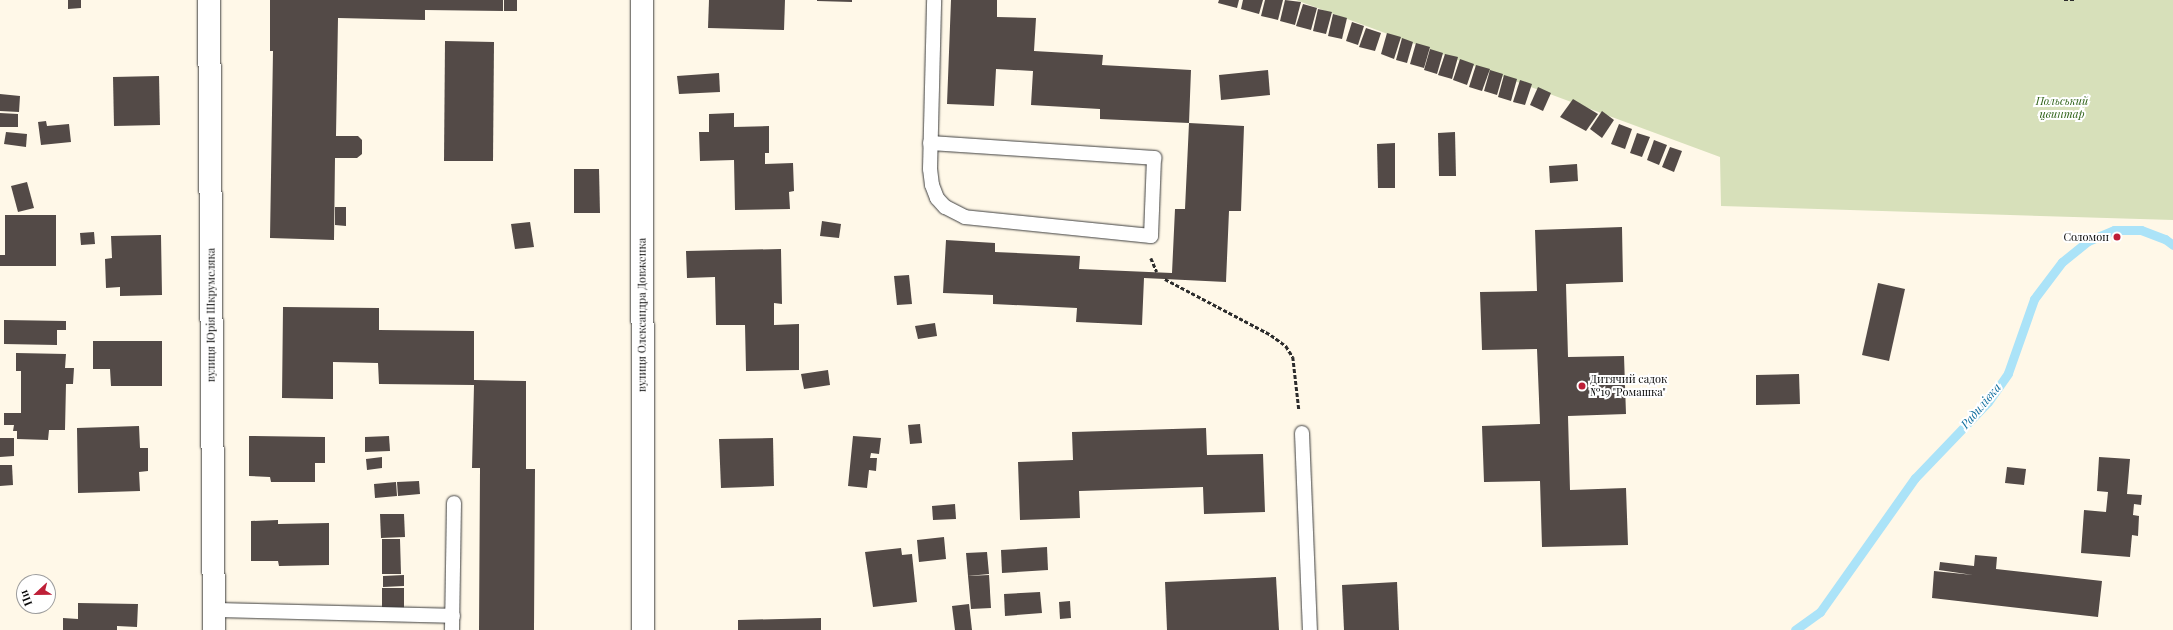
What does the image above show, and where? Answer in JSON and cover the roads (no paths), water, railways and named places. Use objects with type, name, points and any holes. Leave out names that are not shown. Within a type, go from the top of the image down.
[{"type":"street","name":"вулиця Юрія Шкрумеляка","points":[[209,0],[214,620]]},
{"type":"street","name":"вулиця Олександра Довженка","points":[[642,0],[643,630]]},
{"type":"lane","points":[[930,143],[1154,158],[1151,236],[965,217],[953,213],[937,198],[932,185],[930,143],[934,0]]},
{"type":"lane","points":[[1302,433],[1310,630]]},
{"type":"lane","points":[[214,620],[452,623],[454,503]]},
{"type":"waterway","name":"Радилівка","points":[[1795,630],[1820,612],[1915,478],[1988,402],[2008,373],[2034,299],[2062,262],[2088,241],[2114,230],[2141,230],[2165,239],[2173,245]]},
{"type":"place","name":"Соломон","points":[[2117,237]]},
{"type":"place","name":"Дитячий садок №19 \"Ромашка\"","points":[[1582,386]]},
{"type":"park label","name":"Польський цвинтар","points":[[2062,108]]}]
